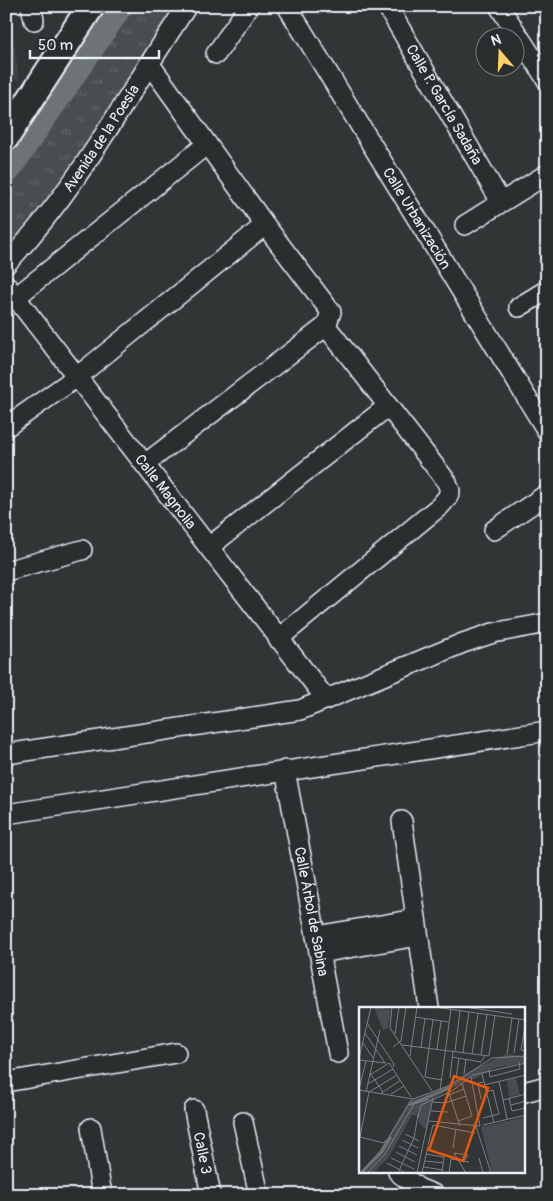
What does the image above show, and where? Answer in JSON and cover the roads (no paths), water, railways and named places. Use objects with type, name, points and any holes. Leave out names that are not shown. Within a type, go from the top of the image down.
[{"type":"main road","points":[[6,137],[91,6]]},
{"type":"street","name":"Avenida de la Poesía","points":[[6,264],[36,232],[85,166],[187,6]]},
{"type":"street","points":[[216,54],[249,6]]},
{"type":"street","name":"Calle Urbanización","points":[[287,6],[547,431]]},
{"type":"street","name":"Calle P. García Sadaña","points":[[387,6],[502,202]]},
{"type":"street","points":[[499,6],[544,70]]},
{"type":"street","points":[[145,464],[326,326],[331,312],[327,304],[265,225],[149,63]]},
{"type":"street","points":[[11,291],[206,144]]},
{"type":"street","points":[[465,225],[547,174]]},
{"type":"street","points":[[6,427],[78,376],[265,225]]},
{"type":"street","points":[[519,307],[547,290]]},
{"type":"street","name":"Calle Magnolia","points":[[11,291],[326,699]]},
{"type":"street","points":[[278,639],[448,498],[450,491],[446,482],[326,326]]},
{"type":"street","points":[[208,548],[387,407]]},
{"type":"street","points":[[494,530],[547,494]]},
{"type":"street","points":[[6,572],[82,550]]},
{"type":"street","points":[[6,754],[300,710],[463,643],[493,633],[547,623]]},
{"type":"street","points":[[6,814],[547,731]]},
{"type":"street","name":"Calle Árbol de Sabina","points":[[285,770],[338,1052]]},
{"type":"street","points":[[402,820],[429,1007]]},
{"type":"street","points":[[318,944],[417,927]]},
{"type":"street","points":[[6,1082],[176,1053]]},
{"type":"street","points":[[526,1091],[547,1086]]},
{"type":"street","name":"Calle 3","points":[[194,1110],[211,1195]]},
{"type":"street","points":[[243,1122],[259,1195]]},
{"type":"street","points":[[91,1128],[102,1195]]},
{"type":"street","points":[[400,1174],[418,1188],[434,1195]]},
{"type":"waterway","points":[[6,168],[117,6]]}]
